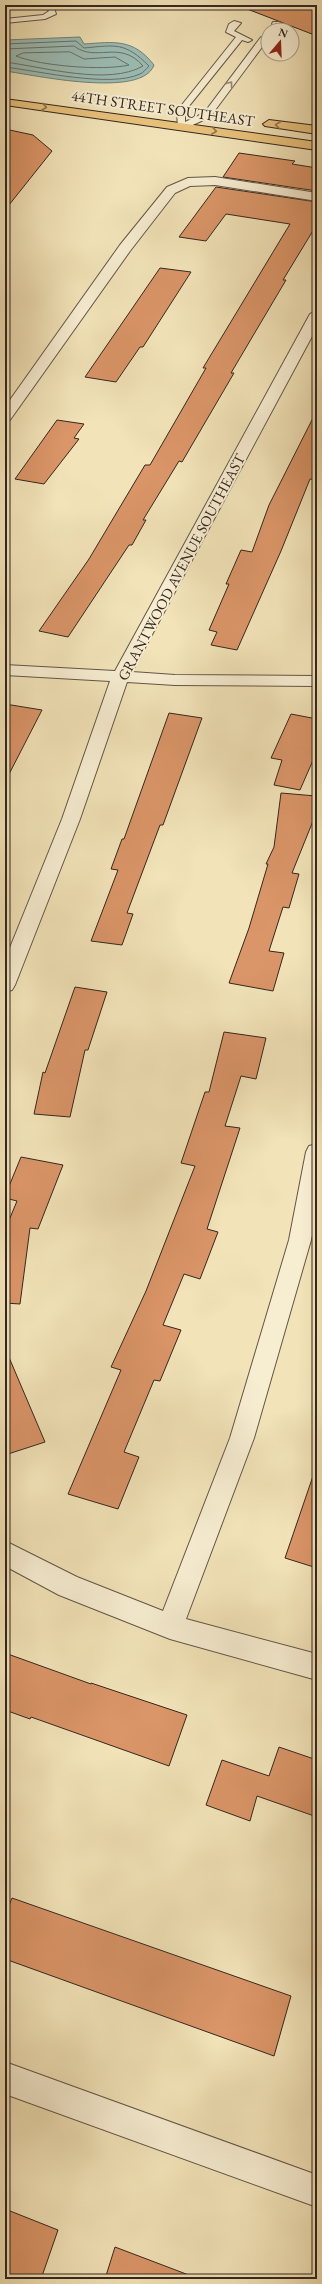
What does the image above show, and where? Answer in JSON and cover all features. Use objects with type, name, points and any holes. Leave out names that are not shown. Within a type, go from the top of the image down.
[{"type":"main road","name":"44TH STREET SOUTHEAST","points":[[5,102],[317,146]]},
{"type":"main road","name":"44TH STREET SOUTHEAST","points":[[166,109],[222,117]]},
{"type":"main road","name":"44TH STREET SOUTHEAST","points":[[254,122],[317,130]]},
{"type":"street","points":[[5,417],[125,248],[171,190],[188,182],[215,181],[317,197]]},
{"type":"street","name":"GRANTWOOD AVENUE SOUTHEAST","points":[[5,985],[71,819],[121,676],[317,314]]},
{"type":"street","points":[[5,670],[238,682],[317,681]]},
{"type":"street","points":[[170,1627],[242,1438],[300,1240],[317,1152]]},
{"type":"street","points":[[5,1553],[68,1586],[170,1627],[317,1667]]},
{"type":"street","points":[[5,2078],[317,2191]]},
{"type":"lane","points":[[5,20],[45,17],[53,12],[49,5]]},
{"type":"lane","points":[[236,23],[229,29],[230,32],[247,39],[260,39]]},
{"type":"lane","points":[[240,37],[181,112],[180,127],[207,115],[260,47]]},
{"type":"water","points":[[80,37],[84,44],[114,43],[131,46],[146,56],[154,65],[145,75],[130,81],[109,83],[62,80],[5,71],[5,40]]},
{"type":"building","points":[[242,5],[317,5],[317,36],[300,29],[300,22],[281,22],[242,7]]},
{"type":"building","points":[[5,129],[33,135],[52,151],[5,210]]},
{"type":"building","points":[[239,153],[295,161],[292,164],[317,168],[317,191],[223,177]]},
{"type":"building","points":[[216,187],[317,202],[317,229],[314,229],[283,280],[286,280],[231,373],[234,373],[182,462],[179,461],[143,520],[146,520],[132,545],[129,545],[68,637],[39,631],[89,559],[145,465],[150,465],[206,368],[203,368],[290,224],[226,214],[206,241],[179,237]]},
{"type":"building","points":[[160,268],[191,272],[143,347],[140,347],[116,382],[85,377]]},
{"type":"building","points":[[317,410],[317,480],[310,479],[281,551],[237,650],[211,645],[217,632],[209,630],[229,584],[226,584],[241,550],[252,552],[269,505]]},
{"type":"building","points":[[57,420],[84,424],[74,438],[79,439],[44,484],[15,479]]},
{"type":"building","points":[[5,704],[42,710],[5,782]]},
{"type":"building","points":[[169,713],[202,718],[163,825],[160,825],[127,913],[133,914],[122,945],[91,941],[118,870],[111,869],[122,839],[124,839]]},
{"type":"building","points":[[291,714],[317,719],[317,751],[300,790],[274,785],[282,760],[271,758]]},
{"type":"building","points":[[281,793],[316,796],[313,821],[292,873],[299,874],[289,908],[283,907],[269,951],[284,953],[273,991],[229,983],[249,928],[268,864],[266,864],[274,847]]},
{"type":"building","points":[[75,987],[107,992],[88,1050],[85,1050],[70,1117],[34,1114],[43,1072],[45,1073]]},
{"type":"building","points":[[224,1032],[266,1038],[256,1079],[241,1076],[225,1126],[240,1128],[207,1229],[218,1232],[200,1279],[184,1274],[163,1325],[181,1330],[160,1381],[154,1380],[124,1452],[139,1457],[118,1509],[68,1494],[121,1370],[111,1367],[146,1291],[195,1166],[181,1163],[205,1092],[209,1092]]},
{"type":"building","points":[[21,1157],[63,1165],[38,1229],[30,1228],[20,1304],[5,1303],[5,1230],[17,1201],[5,1198],[5,1196]]},
{"type":"building","points":[[5,1348],[45,1442],[5,1455]]},
{"type":"building","points":[[313,1476],[317,1477],[317,1568],[285,1558]]},
{"type":"building","points":[[5,1653],[91,1684],[187,1715],[169,1766],[31,1717],[30,1719],[5,1710]]},
{"type":"building","points":[[279,1747],[317,1760],[317,1817],[257,1796],[250,1821],[206,1805],[222,1760],[269,1776]]},
{"type":"building","points":[[12,1898],[291,1996],[274,2056],[5,1959],[5,1915]]},
{"type":"building","points":[[5,2209],[58,2230],[41,2279],[5,2279]]},
{"type":"building","points":[[115,2247],[194,2277],[193,2279],[105,2279]]}]
